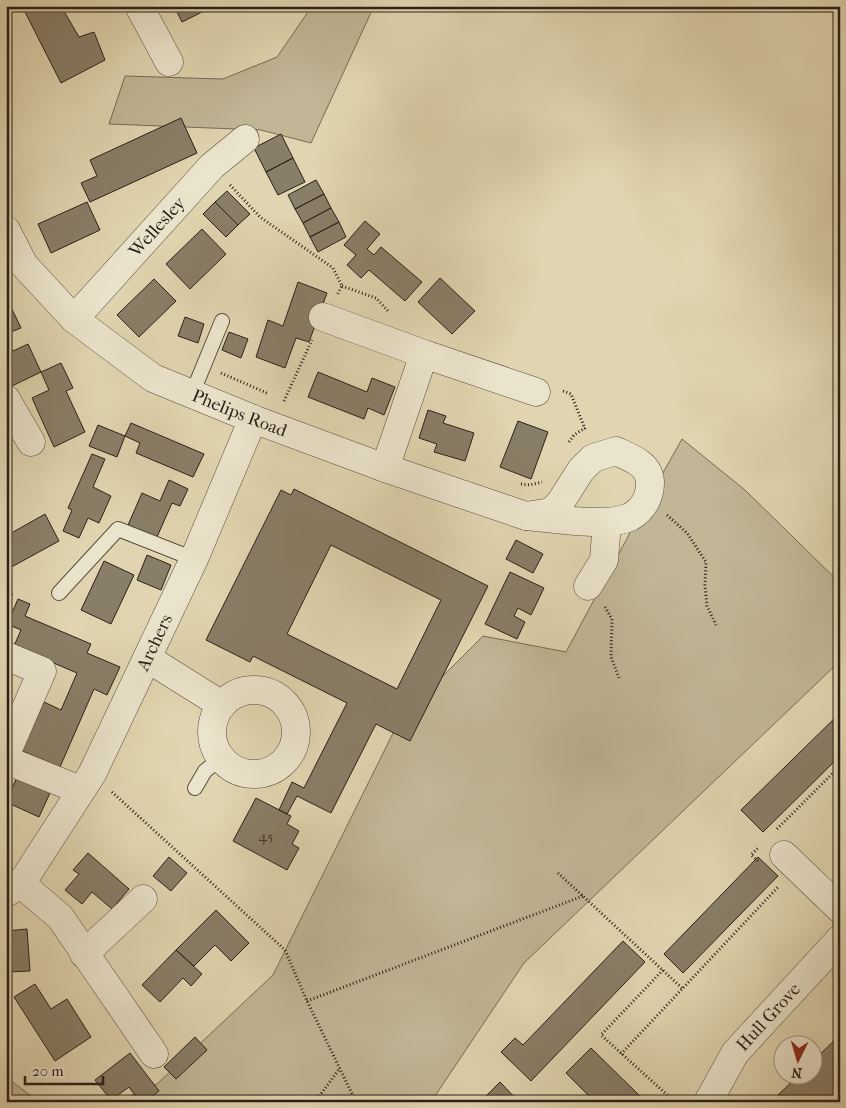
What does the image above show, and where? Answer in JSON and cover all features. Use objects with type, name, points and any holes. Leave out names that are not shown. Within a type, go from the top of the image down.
[{"type":"street","points":[[139,6],[169,62]]},
{"type":"street","name":"Wellesley","points":[[74,319],[212,166],[245,139]]},
{"type":"street","name":"Phelips Road","points":[[6,230],[24,266],[74,319],[153,378],[253,419],[385,468],[526,516]]},
{"type":"street","points":[[323,317],[536,392]]},
{"type":"street","points":[[385,468],[424,354]]},
{"type":"street","points":[[6,400],[31,442]]},
{"type":"street","name":"Archers","points":[[14,888],[38,859],[86,782],[194,559],[253,419]]},
{"type":"street","points":[[616,451],[640,461],[650,476],[650,493],[646,503],[630,517],[607,522],[526,516],[551,512],[560,502],[581,470],[593,458],[616,451]]},
{"type":"street","points":[[588,586],[604,560],[607,522]]},
{"type":"street","points":[[6,656],[42,671],[6,754]]},
{"type":"street","points":[[147,658],[222,704]]},
{"type":"street","points":[[258,689],[270,692],[282,699],[291,710],[296,722],[296,736],[293,749],[286,760],[274,769],[261,774],[246,773],[232,768],[221,758],[214,746],[212,732],[214,717],[222,704],[232,695],[244,690],[258,689]]},
{"type":"street","points":[[6,760],[86,782]]},
{"type":"street","points":[[772,855],[840,909]]},
{"type":"street","points":[[14,888],[60,917],[154,1054]]},
{"type":"street","points":[[84,954],[143,899]]},
{"type":"street","name":"Hull Grove","points":[[708,1102],[735,1053],[840,939]]},
{"type":"lane","points":[[192,394],[222,321]]},
{"type":"lane","points":[[59,593],[118,529],[194,559]]},
{"type":"lane","points":[[196,788],[205,771],[221,758]]},
{"type":"path","points":[[212,166],[260,216],[332,268],[342,286],[323,317],[284,400]]},
{"type":"path","points":[[536,392],[547,385],[571,394],[585,428],[593,458]]},
{"type":"path","points":[[646,503],[671,517],[687,533],[706,562],[705,585],[707,606],[716,625]]},
{"type":"path","points":[[588,586],[604,604],[612,618],[611,657],[619,678]]},
{"type":"path","points":[[621,1054],[781,885],[772,855],[840,766]]},
{"type":"path","points":[[86,782],[285,950],[307,1002],[356,1102]]},
{"type":"path","points":[[558,873],[683,989]]},
{"type":"path","points":[[307,1002],[583,896]]},
{"type":"path","points":[[663,970],[601,1035],[675,1102]]},
{"type":"path","points":[[315,1102],[340,1068]]},
{"type":"shaded area","points":[[312,6],[374,6],[311,143],[261,130],[109,124],[125,76],[223,79],[277,57]]},
{"type":"shaded area","points":[[682,439],[745,490],[840,583],[840,661],[524,963],[431,1102],[117,1102],[157,1084],[273,975],[400,719],[483,636],[566,652]]},
{"type":"shaded area","points":[[6,1077],[39,1102],[6,1102]]},
{"type":"building","points":[[22,6],[61,6],[79,37],[94,32],[105,60],[61,83]]},
{"type":"building","points":[[174,6],[214,6],[182,22]]},
{"type":"building","points":[[181,118],[197,153],[90,202],[81,183],[97,176],[90,160]]},
{"type":"building","points":[[281,134],[293,158],[266,172],[254,148]]},
{"type":"building","points":[[293,158],[305,182],[278,195],[266,172]]},
{"type":"building","points":[[316,180],[324,194],[295,209],[288,195]]},
{"type":"building","points":[[227,191],[250,214],[238,225],[215,202]]},
{"type":"building","points":[[324,194],[331,208],[303,223],[295,209]]},
{"type":"building","points":[[87,202],[100,230],[51,253],[38,224]]},
{"type":"building","points":[[215,202],[238,225],[226,237],[203,214]]},
{"type":"building","points":[[331,208],[339,222],[310,237],[303,223]]},
{"type":"building","points":[[365,221],[380,234],[367,249],[374,255],[381,247],[422,282],[405,301],[369,270],[361,278],[347,265],[356,255],[344,245]]},
{"type":"building","points":[[339,222],[346,237],[318,252],[310,237]]},
{"type":"building","points":[[202,229],[226,254],[190,289],[166,264]]},
{"type":"building","points":[[440,278],[475,311],[452,334],[418,302]]},
{"type":"building","points":[[154,279],[176,301],[139,337],[117,315]]},
{"type":"building","points":[[298,282],[327,293],[309,342],[296,338],[285,368],[256,357],[268,320],[283,326]]},
{"type":"building","points":[[11,307],[21,328],[6,334],[6,309]]},
{"type":"building","points":[[185,317],[204,324],[198,343],[178,336]]},
{"type":"building","points":[[229,332],[248,339],[241,358],[222,350]]},
{"type":"building","points":[[6,337],[13,351],[28,344],[41,372],[12,386],[6,373]]},
{"type":"building","points":[[61,363],[73,388],[66,391],[85,432],[54,447],[32,398],[49,390],[41,372]]},
{"type":"building","points":[[318,372],[367,392],[372,378],[395,387],[384,415],[368,408],[364,419],[308,397]]},
{"type":"building","points":[[428,410],[446,416],[443,423],[474,433],[465,461],[434,452],[437,444],[419,438]]},
{"type":"building","points":[[518,421],[548,432],[531,479],[500,467]]},
{"type":"building","points":[[131,423],[204,454],[193,477],[136,453],[140,443],[125,436]]},
{"type":"building","points":[[98,425],[125,436],[117,457],[89,446]]},
{"type":"building","points":[[92,454],[105,459],[93,487],[111,496],[99,523],[88,518],[79,538],[63,531],[72,510],[68,508]]},
{"type":"building","points":[[169,480],[188,489],[180,506],[172,503],[157,537],[128,525],[142,493],[160,501]]},
{"type":"building","points":[[294,489],[488,586],[410,741],[376,724],[331,813],[297,796],[287,814],[279,810],[292,782],[304,788],[347,703],[253,656],[250,662],[206,640],[281,490],[291,495]],"holes":[[[331,545],[441,600],[397,689],[287,634]]]},
{"type":"building","points":[[45,514],[59,541],[6,570],[6,536]]},
{"type":"building","points":[[516,540],[543,554],[533,573],[506,559]]},
{"type":"building","points":[[147,555],[171,565],[161,590],[137,580]]},
{"type":"building","points":[[104,561],[134,575],[111,624],[81,610]]},
{"type":"building","points":[[510,572],[544,588],[531,615],[518,608],[514,616],[525,622],[517,639],[485,624]]},
{"type":"building","points":[[6,583],[13,595],[6,599]]},
{"type":"building","points":[[18,599],[30,604],[25,616],[91,644],[87,653],[120,667],[107,695],[94,689],[60,767],[22,751],[44,702],[61,710],[77,673],[14,646],[21,630],[7,624]]},
{"type":"building","points":[[840,713],[840,756],[763,832],[741,810]]},
{"type":"building","points":[[17,777],[50,793],[39,817],[6,802]]},
{"type":"building","points":[[256,798],[291,816],[287,824],[299,831],[292,844],[299,848],[287,870],[233,841]]},
{"type":"building","points":[[88,853],[129,889],[112,909],[92,892],[82,904],[65,890],[79,874],[73,870]]},
{"type":"building","points":[[169,857],[187,873],[171,891],[153,876]]},
{"type":"building","points":[[758,857],[778,876],[683,973],[664,954]]},
{"type":"building","points":[[216,910],[249,943],[231,961],[215,945],[194,966],[176,950]]},
{"type":"building","points":[[27,929],[30,971],[6,972],[6,931]]},
{"type":"building","points":[[623,941],[645,962],[531,1081],[501,1052],[515,1038],[523,1045]]},
{"type":"building","points":[[176,950],[202,974],[191,986],[183,978],[160,1002],[142,985]]},
{"type":"building","points":[[35,984],[51,1009],[67,999],[91,1037],[55,1061],[14,997]]},
{"type":"building","points":[[840,1035],[840,1088],[825,1102],[784,1102],[778,1095],[787,1086],[824,1086],[824,1050]]},
{"type":"building","points":[[195,1037],[207,1050],[176,1079],[164,1067]]},
{"type":"building","points":[[591,1048],[646,1102],[595,1102],[566,1073]]},
{"type":"building","points":[[130,1053],[159,1091],[144,1102],[140,1102],[129,1087],[111,1100],[95,1080]]},
{"type":"building","points":[[500,1082],[519,1102],[480,1102]]}]
